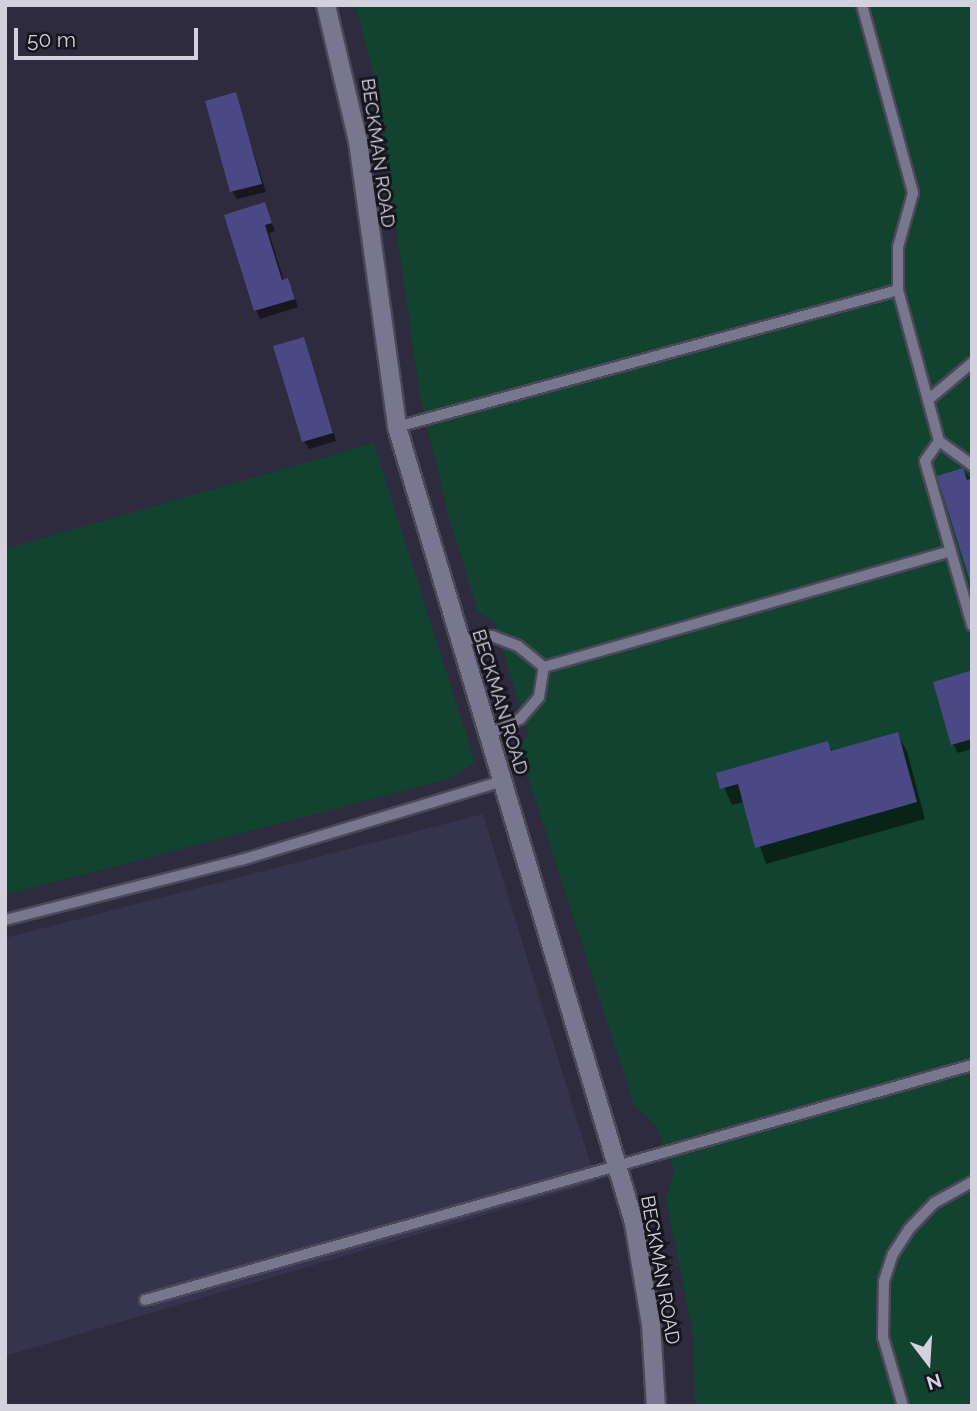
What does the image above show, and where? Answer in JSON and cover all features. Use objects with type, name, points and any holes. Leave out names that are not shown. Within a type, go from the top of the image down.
[{"type":"street","name":"BECKMAN ROAD","points":[[326,5],[358,141],[397,427],[616,1163],[643,1272],[656,1406]]},
{"type":"lane","points":[[862,5],[913,193],[898,247],[898,290],[939,441],[972,466]]},
{"type":"lane","points":[[397,427],[898,290]]},
{"type":"lane","points":[[928,400],[972,363]]},
{"type":"lane","points":[[939,441],[925,461],[972,625]]},
{"type":"lane","points":[[544,667],[951,551]]},
{"type":"lane","points":[[460,641],[492,636],[518,646],[544,667]]},
{"type":"lane","points":[[488,736],[520,719],[538,697],[544,667]]},
{"type":"lane","points":[[5,920],[241,860],[503,780]]},
{"type":"lane","points":[[145,1300],[616,1163],[972,1065]]},
{"type":"lane","points":[[903,1406],[883,1337],[884,1281],[893,1254],[909,1229],[934,1203],[972,1182]]},
{"type":"shaded area","points":[[483,814],[596,1182],[5,1356],[5,938]]},
{"type":"green space","points":[[355,5],[972,5],[972,1406],[695,1406],[693,1334],[666,1199],[674,1170],[656,1126],[634,1105],[519,749],[528,734],[494,621],[478,612],[449,518],[420,396],[375,79]]},
{"type":"green space","points":[[374,443],[475,763],[445,780],[5,895],[5,549]]},
{"type":"building","points":[[236,92],[262,184],[230,192],[205,101]]},
{"type":"building","points":[[265,202],[272,223],[265,225],[282,280],[288,278],[295,299],[254,311],[224,215]]},
{"type":"building","points":[[304,337],[333,433],[302,442],[273,346]]},
{"type":"building","points":[[963,468],[967,480],[972,478],[971,584],[937,476]]},
{"type":"building","points":[[970,671],[972,739],[951,745],[933,682]]},
{"type":"building","points":[[898,732],[917,802],[755,848],[738,784],[720,789],[716,773],[828,741],[831,751]]}]
